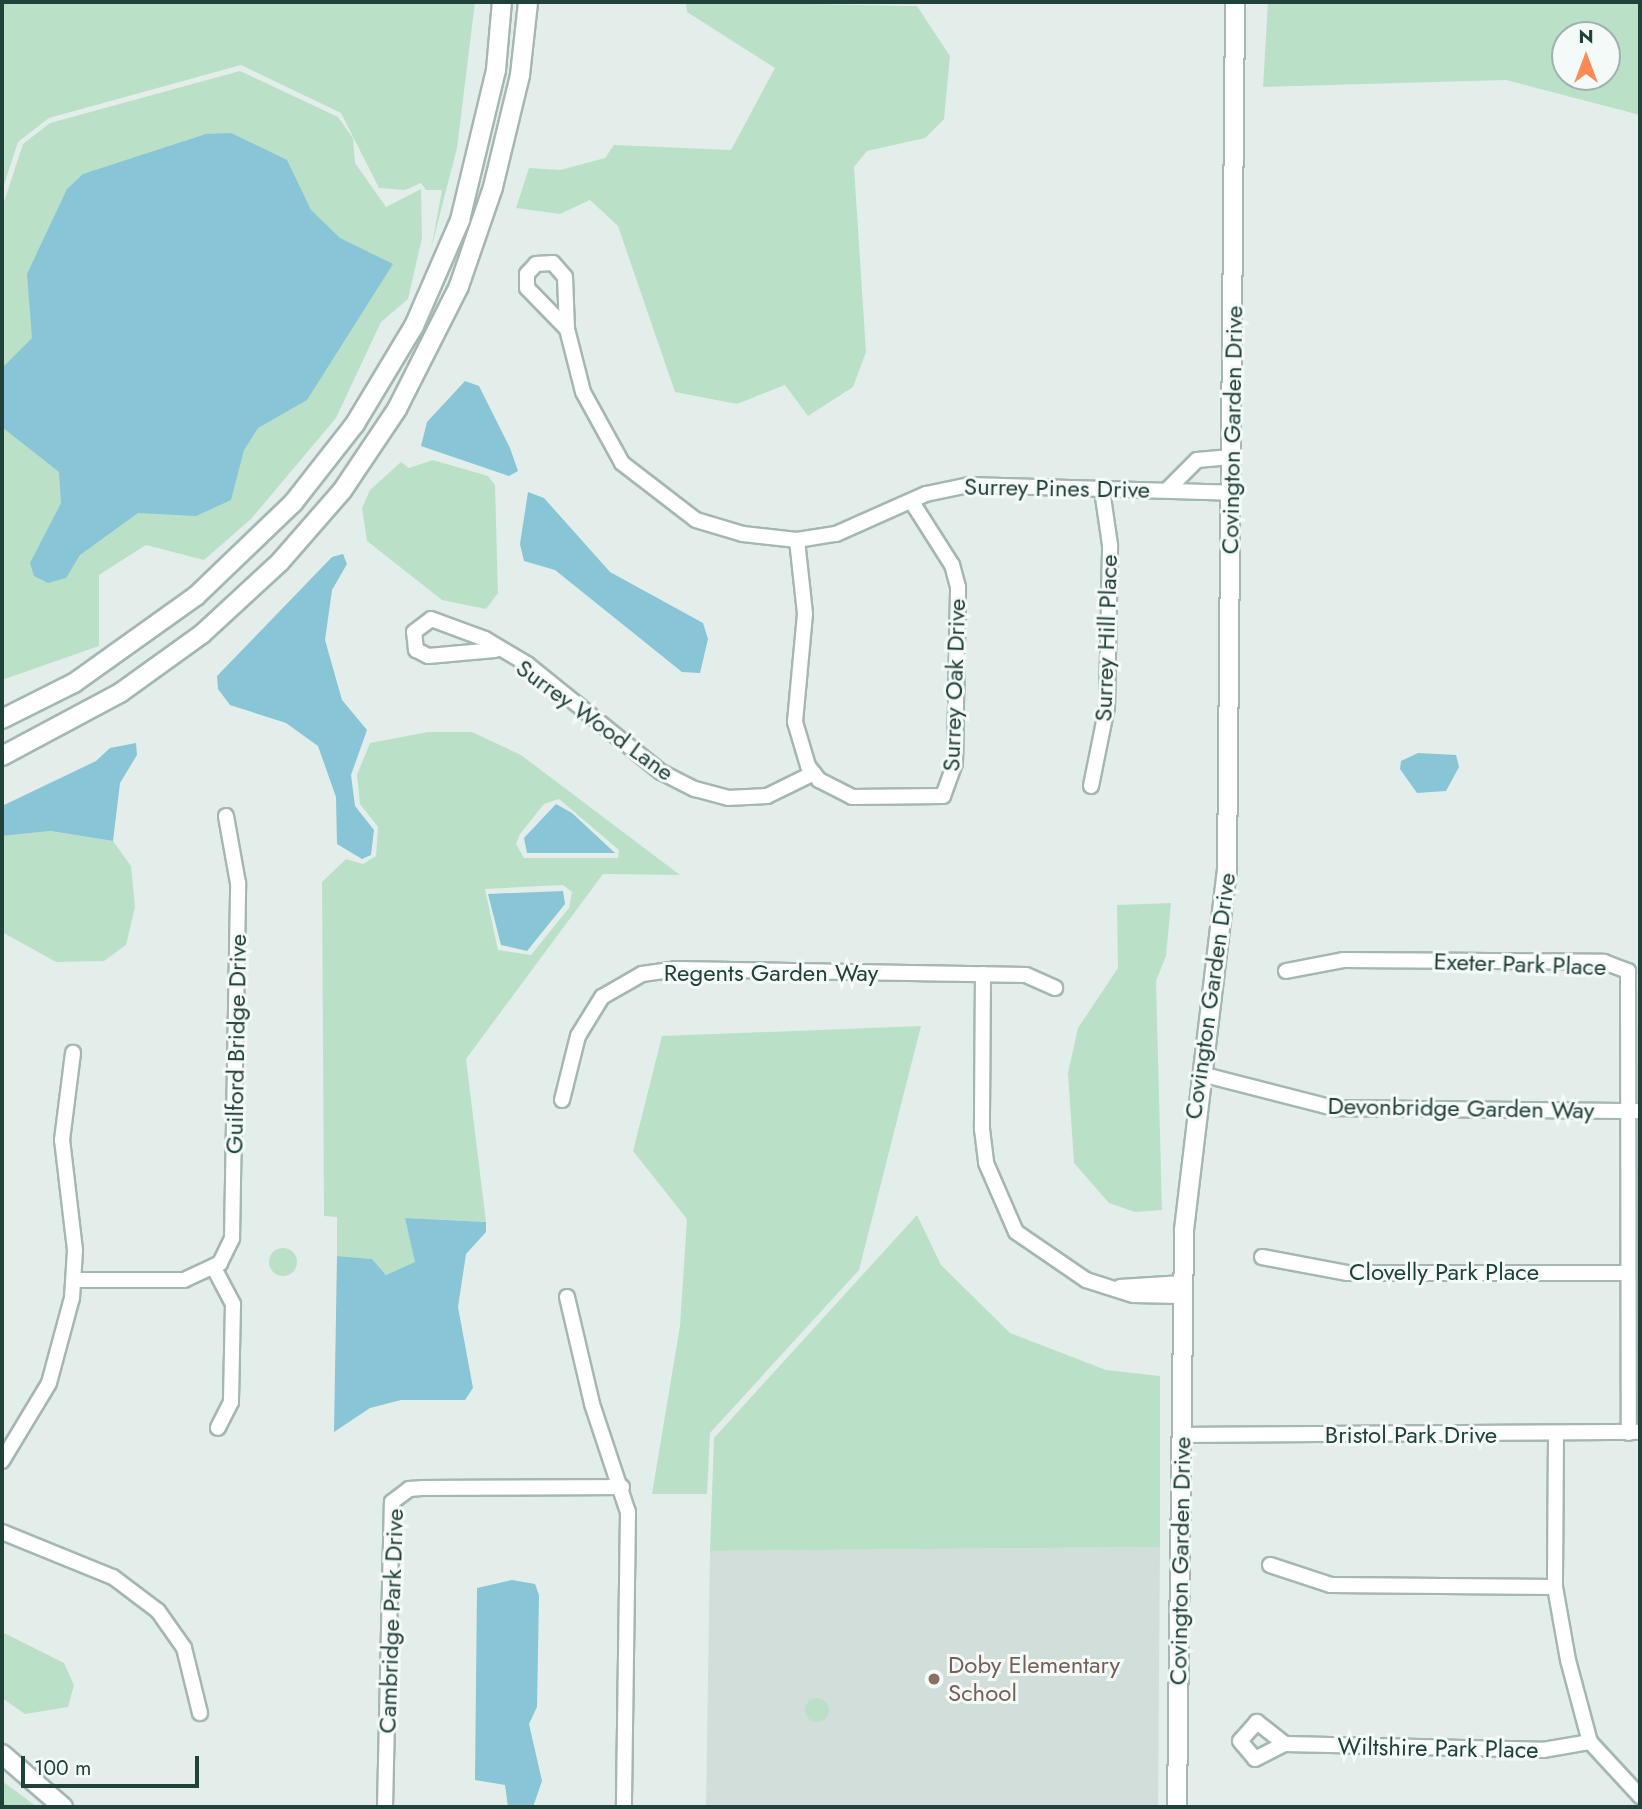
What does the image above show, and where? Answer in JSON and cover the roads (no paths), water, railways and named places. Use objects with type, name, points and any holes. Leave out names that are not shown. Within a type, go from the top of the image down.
[{"type":"street","points":[[2,719],[132,646],[196,596],[293,503],[355,424],[414,326],[460,220],[494,82],[502,2]]},
{"type":"street","points":[[2,756],[120,693],[202,634],[280,562],[342,491],[397,410],[459,286],[493,187],[520,75],[528,2]]},
{"type":"street","name":"Covington Garden Drive","points":[[1177,1807],[1183,1290],[1189,1152],[1227,871],[1237,7]]},
{"type":"street","name":"Surrey Pines Drive","points":[[567,329],[594,418],[638,480],[696,520],[797,540],[856,529],[912,502],[969,485],[1231,493]]},
{"type":"street","name":"Surrey Pines Drive","points":[[1168,489],[1197,460],[1231,457]]},
{"type":"street","name":"Surrey Hill Place","points":[[1091,786],[1107,708],[1110,545],[1102,490]]},
{"type":"street","name":"Surrey Oak Drive","points":[[814,774],[839,791],[869,800],[931,799],[943,796],[954,777],[956,576],[912,502]]},
{"type":"street","points":[[797,540],[805,614],[795,722],[814,774]]},
{"type":"street","name":"Surrey Wood Lane","points":[[495,650],[428,656],[416,650],[414,632],[422,622],[440,620],[527,664],[662,772],[695,789],[728,797],[766,796],[814,774]]},
{"type":"street","name":"Guilford Bridge Drive","points":[[214,1268],[230,1244],[234,1212],[238,883],[226,816]]},
{"type":"street","name":"Exeter Park Place","points":[[1286,971],[1342,960],[1604,962],[1628,971],[1636,1111],[1628,1273],[1634,1432]]},
{"type":"street","name":"Regents Garden Way","points":[[562,1100],[578,1036],[602,997],[642,974],[676,969],[1026,975],[1055,988]]},
{"type":"street","points":[[984,974],[982,1129],[999,1199],[1016,1232],[1048,1259],[1086,1280],[1120,1287],[1183,1290]]},
{"type":"street","points":[[2,1461],[49,1383],[74,1280],[62,1140],[72,1054]]},
{"type":"street","name":"Devonbridge Garden Way","points":[[1201,1074],[1333,1108],[1636,1111]]},
{"type":"street","name":"Clovelly Park Place","points":[[1262,1256],[1347,1273],[1628,1273]]},
{"type":"street","points":[[74,1280],[184,1280],[214,1268],[233,1304],[231,1402],[218,1428]]},
{"type":"street","points":[[567,1297],[592,1404],[622,1487],[628,1512],[624,1807]]},
{"type":"street","name":"Bristol Park Drive","points":[[1182,1435],[1556,1435],[1634,1432]]},
{"type":"street","points":[[1556,1435],[1555,1587],[1590,1742],[1640,1796]]},
{"type":"street","name":"Cambridge Park Drive","points":[[385,1807],[392,1502],[417,1489],[622,1487]]},
{"type":"street","points":[[2,1532],[113,1577],[158,1611],[184,1648],[200,1713]]},
{"type":"street","points":[[1270,1565],[1331,1585],[1555,1587]]},
{"type":"street","name":"Wiltshire Park Place","points":[[1285,1744],[1543,1750],[1590,1742]]},
{"type":"street","points":[[2,1754],[63,1807]]},
{"type":"water","points":[[231,133],[287,160],[311,210],[340,238],[393,264],[307,400],[258,428],[244,450],[231,500],[196,516],[138,513],[80,555],[66,578],[48,583],[34,576],[30,563],[61,503],[59,472],[2,427],[2,368],[32,338],[27,274],[67,189],[83,174],[206,134]]},
{"type":"water","points":[[465,381],[479,386],[510,448],[518,471],[509,476],[421,446],[427,422]]},
{"type":"water","points":[[528,492],[544,498],[610,572],[703,623],[708,639],[700,673],[682,672],[555,570],[524,561],[520,544]]},
{"type":"water","points":[[343,554],[347,564],[332,590],[325,640],[342,700],[367,730],[351,775],[355,806],[374,830],[371,855],[362,859],[337,844],[336,797],[318,746],[286,723],[230,705],[218,689],[217,676],[332,557]]},
{"type":"water","points":[[136,743],[137,755],[120,783],[113,841],[50,831],[2,836],[2,806],[96,761],[110,748]]},
{"type":"water","points":[[1418,753],[1456,755],[1459,767],[1446,791],[1417,793],[1400,769],[1401,761]]},
{"type":"water","points":[[556,804],[572,813],[615,853],[527,853],[524,838]]},
{"type":"water","points":[[563,891],[565,904],[527,951],[501,945],[488,894]]},
{"type":"water","points":[[405,1218],[486,1222],[486,1232],[466,1254],[458,1307],[473,1388],[465,1400],[401,1400],[370,1408],[334,1432],[337,1256],[372,1259],[386,1275],[415,1262]]},
{"type":"water","points":[[512,1580],[535,1584],[539,1595],[537,1707],[529,1724],[542,1781],[533,1807],[508,1807],[505,1785],[475,1780],[477,1588]]},
{"type":"place","name":"Doby Elementary School","points":[[934,1679]]}]
